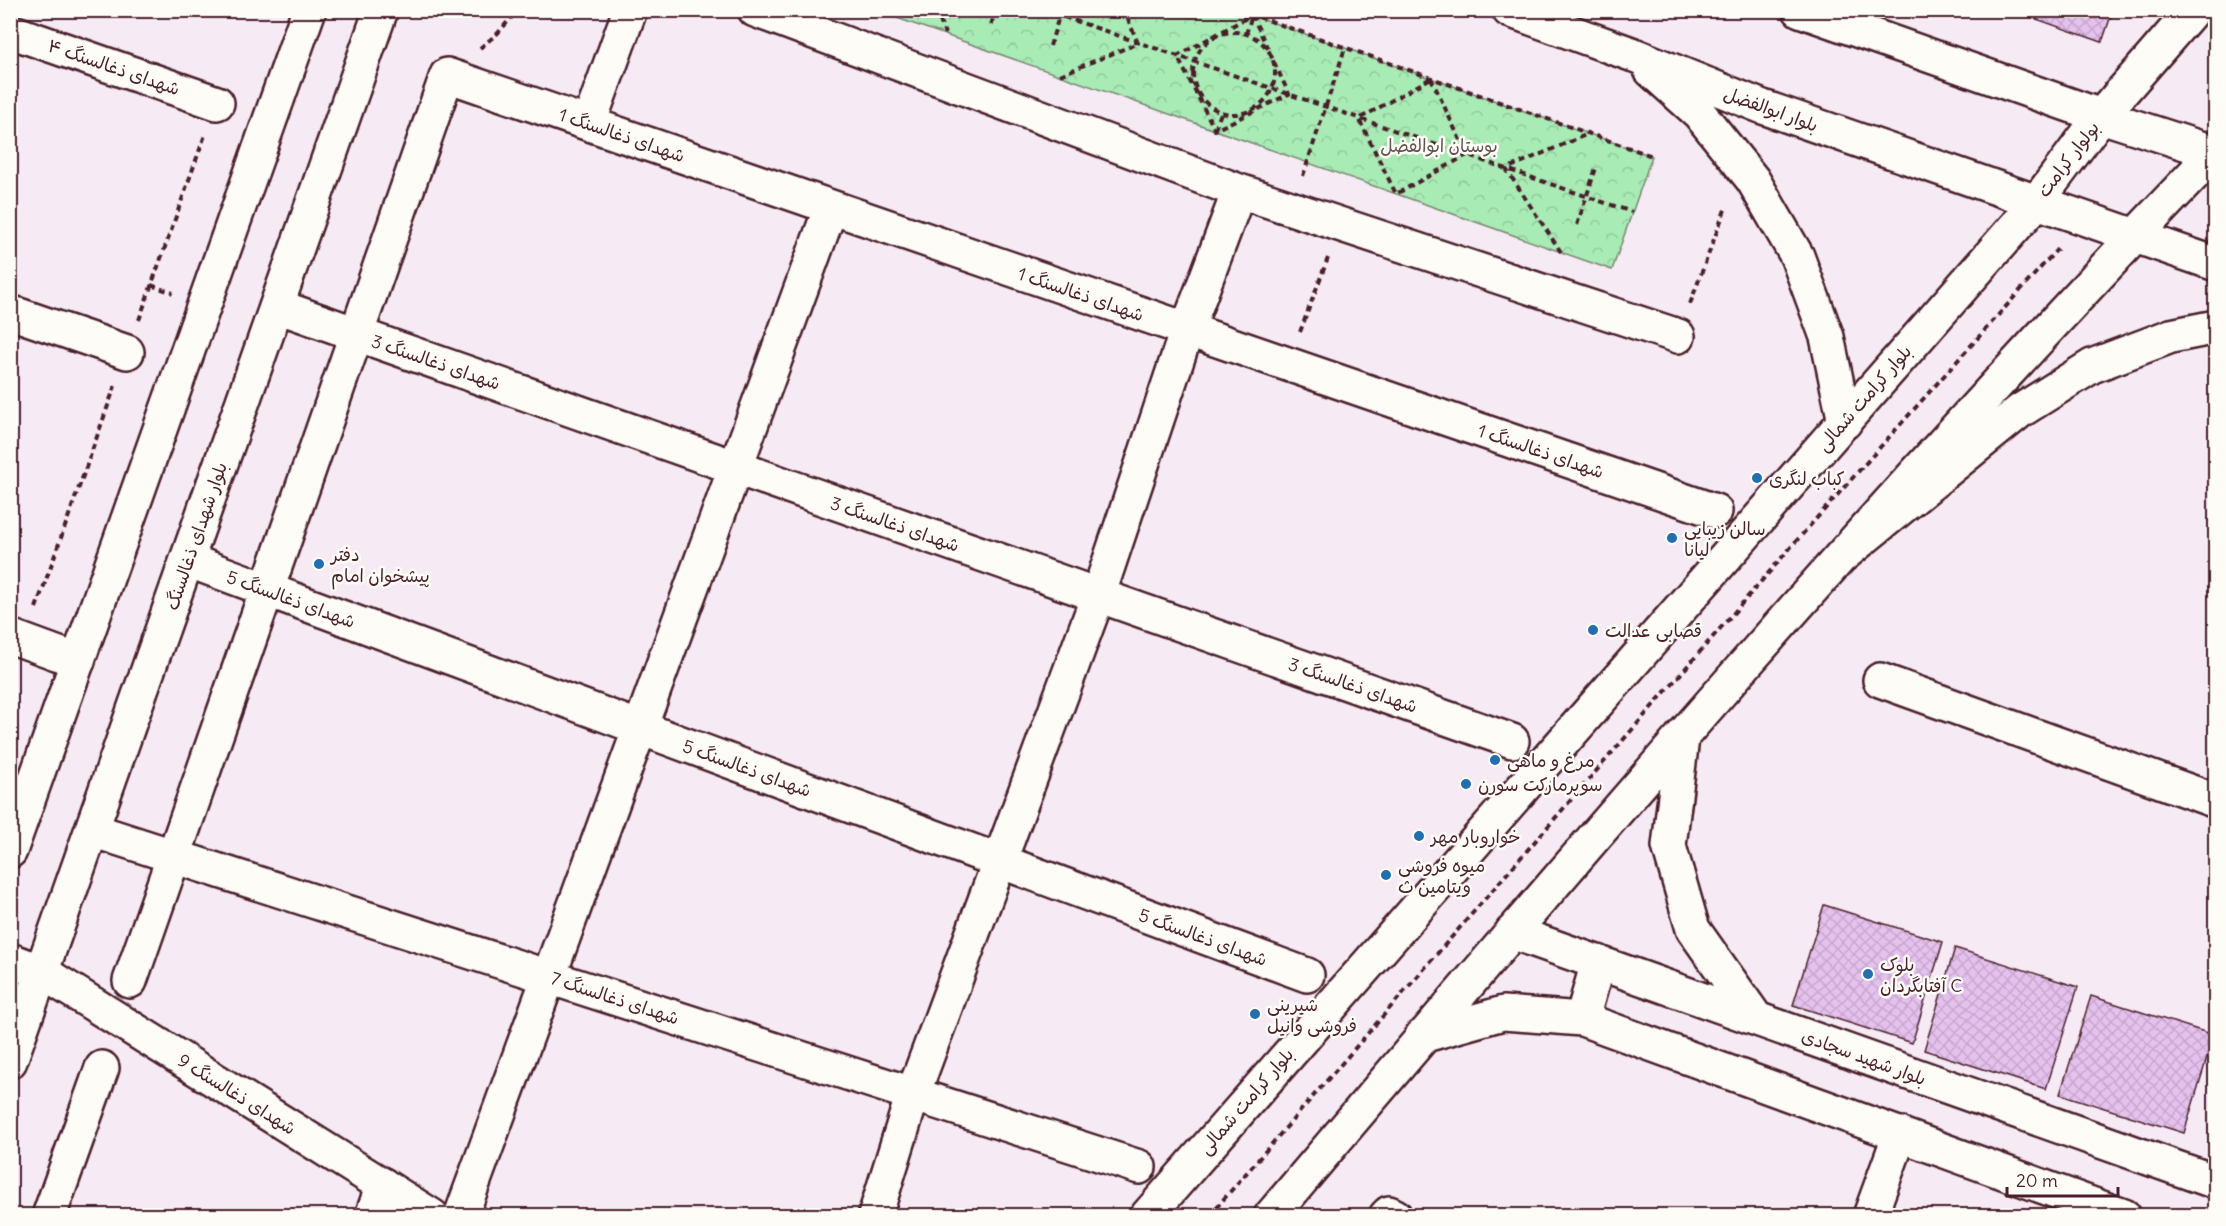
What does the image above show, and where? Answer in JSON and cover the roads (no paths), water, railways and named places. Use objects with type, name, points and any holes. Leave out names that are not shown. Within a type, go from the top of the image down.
[{"type":"street","points":[[10,851],[309,10]]},
{"type":"street","name":"بلوار شهدای ذغالسنگ","points":[[10,1061],[381,10]]},
{"type":"street","points":[[368,47],[398,10]]},
{"type":"street","points":[[589,123],[630,10]]},
{"type":"street","points":[[755,10],[1239,191],[1678,336]]},
{"type":"street","name":"بلوار ابوالفضل","points":[[1509,10],[1634,55],[1763,107],[2216,264]]},
{"type":"street","points":[[1271,1215],[1512,932],[1843,555],[2133,236],[2215,152],[2101,116],[1800,10]]},
{"type":"street","name":"بولوار کرامت","points":[[2036,203],[2101,116],[2193,10]]},
{"type":"street","name":"شهدای ذغالسنگ ۴","points":[[10,31],[217,103]]},
{"type":"street","points":[[1634,55],[1699,113],[1754,180],[1797,256],[1827,337],[1845,422]]},
{"type":"street","name":"شهدای ذغالسنگ 1","points":[[357,334],[447,75],[1715,511]]},
{"type":"street","points":[[875,1215],[913,1094],[1098,596],[1187,330],[1239,191]]},
{"type":"street","name":"بلوار کرامت شمالی","points":[[1147,1215],[1745,532],[1845,422],[1949,299],[2036,203]]},
{"type":"street","points":[[461,1215],[831,207]]},
{"type":"street","name":"شهدای ذغالسنگ 3","points":[[277,306],[1512,741]]},
{"type":"street","points":[[10,312],[127,352]]},
{"type":"street","points":[[1843,555],[2020,411],[2092,366],[2171,336],[2216,327]]},
{"type":"street","points":[[130,981],[357,334]]},
{"type":"street","name":"شهدای ذغالسنگ 5","points":[[187,560],[1307,975]]},
{"type":"street","points":[[17,639],[78,661]]},
{"type":"street","points":[[1880,680],[2216,801]]},
{"type":"street","points":[[1682,738],[1669,846],[1693,929],[1756,1018]]},
{"type":"street","name":"شهدای ذغالسنگ 7","points":[[92,830],[1139,1167]]},
{"type":"street","name":"بلوار شهید سجادی","points":[[1512,932],[2214,1175]]},
{"type":"street","name":"شهدای ذغالسنگ 9","points":[[10,960],[42,972],[432,1215]]},
{"type":"street","points":[[1582,1019],[1598,962]]},
{"type":"street","points":[[1422,1036],[1503,1013],[1582,1019],[2124,1215]]},
{"type":"street","points":[[49,1215],[102,1068]]},
{"type":"street","points":[[1870,1215],[1900,1134]]},
{"type":"street","points":[[372,1215],[383,1185]]},
{"type":"street","points":[[1386,1215],[1389,1213],[1395,1215]]},
{"type":"place","name":"کباب لنگری","points":[[1757,478]]},
{"type":"place","name":"سالن زیبایی لیانا","points":[[1672,538]]},
{"type":"place","name":"دفتر پیشخوان امام","points":[[319,564]]},
{"type":"place","name":"قصابی عدالت","points":[[1593,630]]},
{"type":"place","name":"مرغ و ماهی","points":[[1495,760]]},
{"type":"place","name":"سوپرمارکت سورن","points":[[1466,784]]},
{"type":"place","name":"خواروبار مهر","points":[[1419,836]]},
{"type":"place","name":"میوه فروشی ویتامین ث","points":[[1386,875]]},
{"type":"place","name":"بلوک آفتابگردان C","points":[[1868,974]]},
{"type":"place","name":"شیرینی فروشی وانیل","points":[[1255,1014]]},
{"type":"park label","name":"بوستان ابوالفضل","points":[[1439,145]]}]
